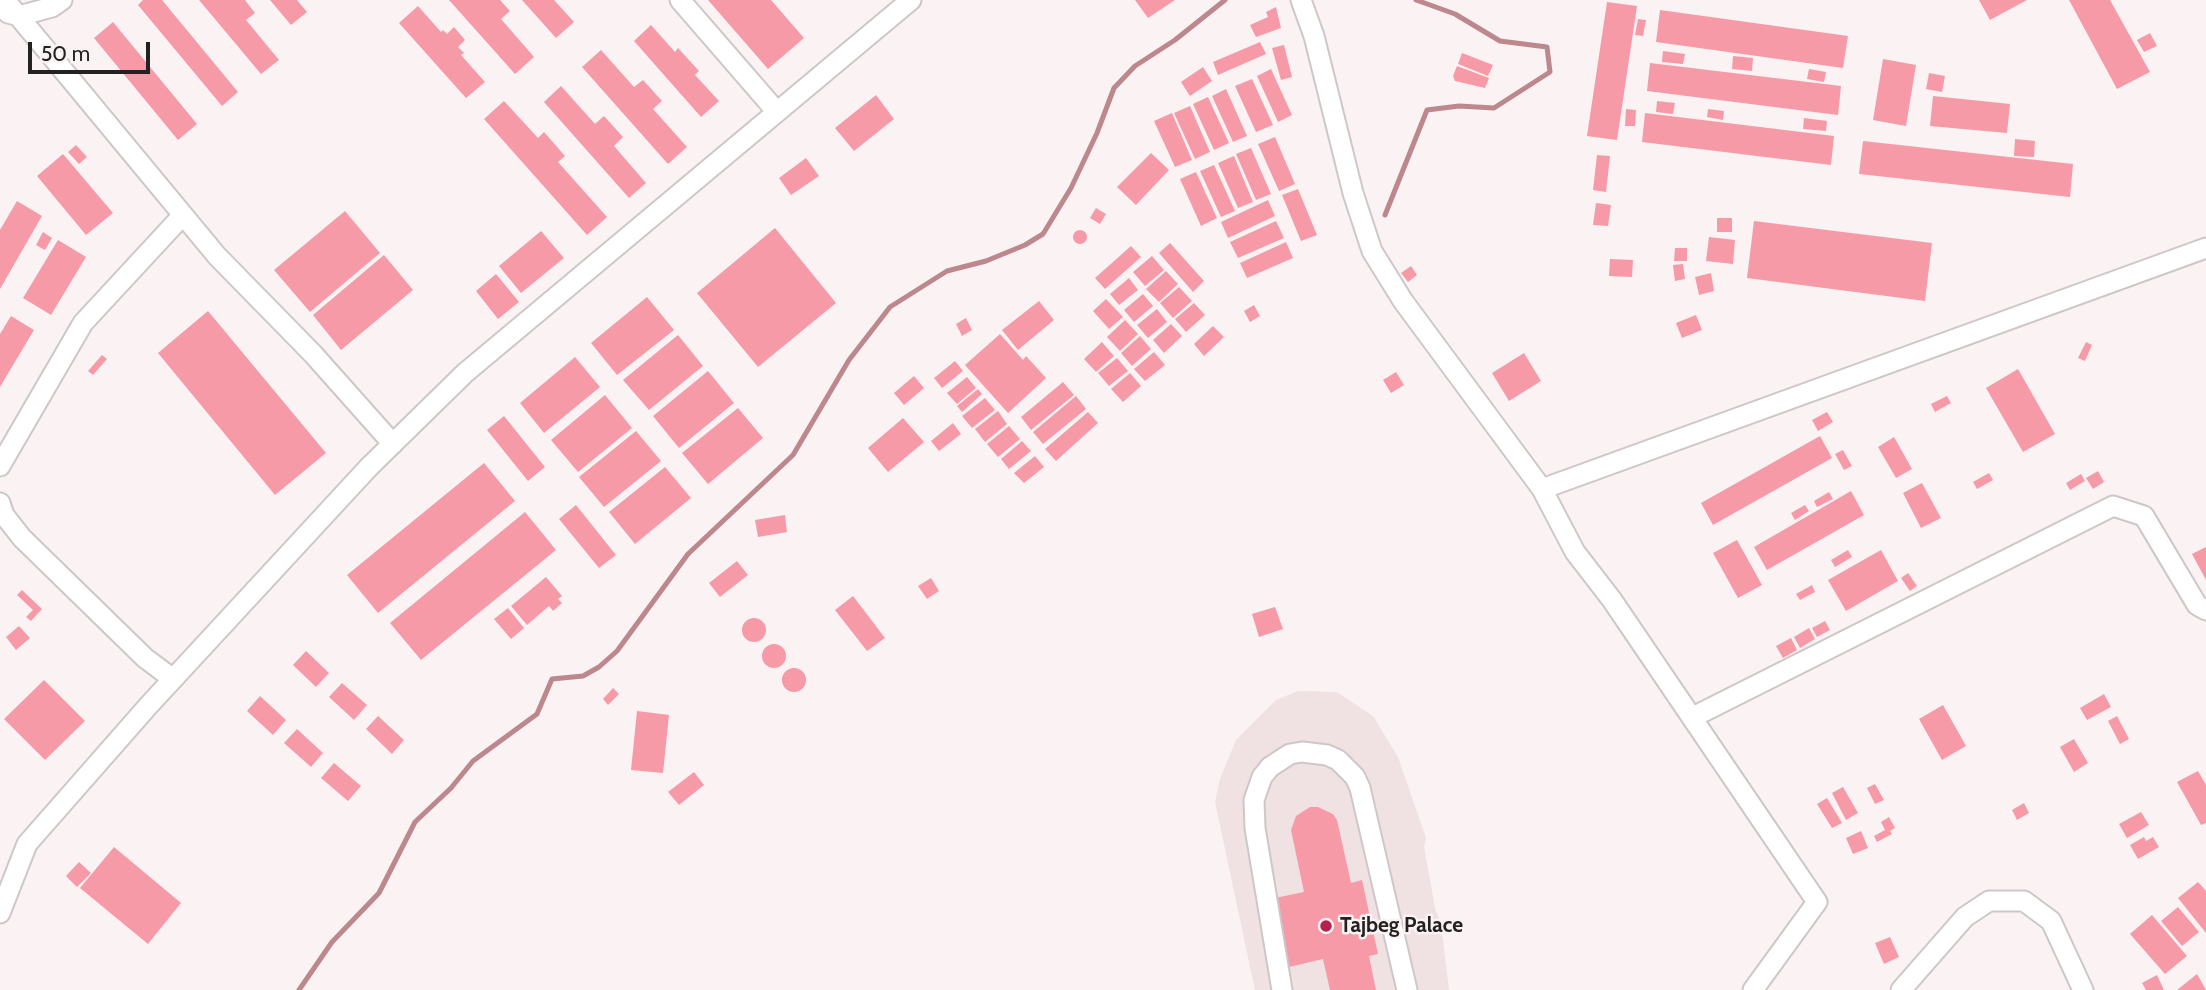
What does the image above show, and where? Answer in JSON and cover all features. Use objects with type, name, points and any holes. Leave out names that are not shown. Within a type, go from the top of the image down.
[{"type":"street","points":[[5,0],[217,256],[313,354],[393,444]]},
{"type":"street","points":[[0,11],[19,16],[52,7],[62,0]]},
{"type":"street","points":[[680,0],[777,113]]},
{"type":"street","points":[[0,913],[27,844],[173,679],[393,444],[465,373],[911,0]]},
{"type":"street","points":[[1301,0],[1314,36],[1353,193],[1372,251],[1403,301],[1542,489],[1575,552],[1693,718],[1817,902],[1753,990]]},
{"type":"street","points":[[0,466],[83,323],[184,215]]},
{"type":"street","points":[[1542,489],[2206,248]]},
{"type":"street","points":[[0,503],[4,515],[22,538],[145,658],[173,679]]},
{"type":"street","points":[[1693,718],[2113,506],[2144,516],[2197,605],[2206,610]]},
{"type":"street","points":[[1282,990],[1255,828],[1254,800],[1262,777],[1270,767],[1279,760],[1302,752],[1327,755],[1338,760],[1355,777],[1360,788],[1407,990]]},
{"type":"street","points":[[1901,990],[1965,918],[1989,901],[2024,901],[2051,921],[2083,990]]},
{"type":"shaded area","points":[[1298,691],[1337,692],[1373,716],[1398,757],[1426,838],[1424,847],[1435,908],[1441,924],[1449,990],[1255,990],[1215,802],[1220,779],[1236,740],[1276,700]]},
{"type":"building","points":[[143,0],[162,0],[238,92],[222,106],[138,5]]},
{"type":"building","points":[[199,0],[245,0],[255,13],[246,20],[279,60],[261,74]]},
{"type":"building","points":[[270,0],[297,0],[307,12],[291,25]]},
{"type":"building","points":[[449,0],[500,0],[510,11],[501,19],[534,57],[515,74]]},
{"type":"building","points":[[522,0],[554,0],[574,22],[556,38]]},
{"type":"building","points":[[708,0],[771,0],[804,38],[768,69]]},
{"type":"building","points":[[1135,0],[1175,0],[1148,18]]},
{"type":"building","points":[[1979,0],[2027,0],[1990,20]]},
{"type":"building","points":[[2069,0],[2110,0],[2150,72],[2117,89]]},
{"type":"building","points":[[1607,2],[1637,6],[1617,140],[1587,136]]},
{"type":"building","points":[[418,6],[441,32],[443,30],[447,34],[454,27],[465,40],[458,47],[464,53],[461,55],[485,82],[466,98],[399,23]]},
{"type":"building","points":[[1276,7],[1281,28],[1256,37],[1250,25],[1268,17],[1266,12]]},
{"type":"building","points":[[1660,10],[1848,36],[1843,68],[1656,42]]},
{"type":"building","points":[[1638,19],[1646,20],[1643,36],[1635,35]]},
{"type":"building","points":[[113,22],[197,124],[178,140],[94,38]]},
{"type":"building","points":[[651,25],[675,52],[678,48],[699,71],[695,75],[719,101],[701,117],[634,41]]},
{"type":"building","points":[[2150,33],[2157,46],[2144,52],[2137,40]]},
{"type":"building","points":[[1260,42],[1266,54],[1218,75],[1213,62]]},
{"type":"building","points":[[1284,45],[1292,77],[1281,80],[1272,48]]},
{"type":"building","points":[[601,50],[634,87],[643,80],[662,101],[653,109],[687,147],[668,164],[582,67]]},
{"type":"building","points":[[1663,51],[1685,54],[1683,64],[1662,62]]},
{"type":"building","points":[[1462,53],[1493,65],[1488,76],[1458,64]]},
{"type":"building","points":[[1733,56],[1753,58],[1752,71],[1732,69]]},
{"type":"building","points":[[1883,59],[1916,65],[1906,126],[1873,120]]},
{"type":"building","points":[[1650,63],[1841,86],[1838,115],[1647,91]]},
{"type":"building","points":[[1457,66],[1489,78],[1485,88],[1455,81],[1453,76]]},
{"type":"building","points":[[1203,67],[1212,81],[1190,96],[1181,82]]},
{"type":"building","points":[[1271,69],[1292,115],[1278,122],[1257,76]]},
{"type":"building","points":[[1809,69],[1826,72],[1824,82],[1807,79]]},
{"type":"building","points":[[1929,73],[1945,76],[1942,92],[1926,89]]},
{"type":"building","points":[[1252,79],[1273,125],[1256,132],[1235,86]]},
{"type":"building","points":[[561,86],[595,124],[604,116],[623,137],[614,146],[646,183],[629,198],[544,102]]},
{"type":"building","points":[[1226,89],[1247,136],[1233,142],[1212,96]]},
{"type":"building","points":[[876,95],[894,119],[854,151],[835,128]]},
{"type":"building","points":[[1933,96],[2010,104],[2007,133],[1930,126]]},
{"type":"building","points":[[1208,97],[1229,143],[1214,150],[1193,104]]},
{"type":"building","points":[[504,101],[538,138],[544,132],[565,156],[558,162],[607,217],[587,235],[484,119]]},
{"type":"building","points":[[1657,101],[1675,103],[1673,114],[1656,112]]},
{"type":"building","points":[[1190,106],[1210,152],[1195,159],[1174,113]]},
{"type":"building","points":[[1626,109],[1636,110],[1635,126],[1625,126]]},
{"type":"building","points":[[1708,109],[1724,111],[1723,120],[1707,117]]},
{"type":"building","points":[[1172,113],[1192,160],[1175,167],[1154,121]]},
{"type":"building","points":[[1645,113],[1834,136],[1831,165],[1642,142]]},
{"type":"building","points":[[1804,118],[1827,121],[1826,131],[1803,129]]},
{"type":"building","points":[[1275,137],[1295,184],[1279,191],[1258,144]]},
{"type":"building","points":[[2015,139],[2035,141],[2034,157],[2014,156]]},
{"type":"building","points":[[1863,141],[2073,164],[2070,197],[1859,174]]},
{"type":"building","points":[[76,145],[87,157],[79,164],[68,152]]},
{"type":"building","points":[[1251,148],[1271,194],[1256,200],[1236,154]]},
{"type":"building","points":[[1151,153],[1169,170],[1136,205],[1117,187]]},
{"type":"building","points":[[63,154],[113,213],[86,235],[37,176]]},
{"type":"building","points":[[1597,155],[1610,156],[1606,192],[1593,190]]},
{"type":"building","points":[[1234,156],[1253,202],[1238,208],[1218,163]]},
{"type":"building","points":[[806,158],[819,176],[791,195],[779,178]]},
{"type":"building","points":[[1214,165],[1235,211],[1221,217],[1200,171]]},
{"type":"building","points":[[1196,172],[1217,218],[1201,226],[1180,179]]},
{"type":"building","points":[[1298,189],[1317,235],[1301,241],[1282,195]]},
{"type":"building","points":[[1268,200],[1275,216],[1228,238],[1221,222]]},
{"type":"building","points":[[17,201],[42,216],[0,289],[0,230]]},
{"type":"building","points":[[1596,203],[1611,205],[1608,226],[1593,225]]},
{"type":"building","points":[[1096,208],[1106,214],[1100,224],[1090,218]]},
{"type":"building","points":[[345,211],[380,253],[310,312],[274,270]]},
{"type":"building","points":[[1717,218],[1732,218],[1732,232],[1717,232]]},
{"type":"building","points":[[1276,221],[1284,238],[1238,258],[1230,242]]},
{"type":"building","points":[[1754,221],[1932,243],[1925,301],[1747,278]]},
{"type":"building","points":[[775,228],[836,303],[758,367],[697,293]]},
{"type":"building","points":[[1080,230],[1085,232],[1085,242],[1080,244],[1075,242],[1073,237],[1075,232]]},
{"type":"building","points":[[541,231],[564,258],[521,293],[499,266]]},
{"type":"building","points":[[43,232],[52,238],[45,250],[36,245]]},
{"type":"building","points":[[1709,237],[1735,240],[1733,264],[1706,261]]},
{"type":"building","points":[[58,240],[86,257],[51,315],[23,298]]},
{"type":"building","points":[[1286,242],[1293,258],[1247,278],[1240,263]]},
{"type":"building","points":[[1170,243],[1204,281],[1193,292],[1159,253]]},
{"type":"building","points":[[1131,246],[1141,257],[1105,289],[1095,278]]},
{"type":"building","points":[[1675,248],[1687,248],[1687,261],[1674,261]]},
{"type":"building","points":[[384,255],[413,290],[341,350],[313,315]]},
{"type":"building","points":[[1152,256],[1164,270],[1145,286],[1133,272]]},
{"type":"building","points":[[1610,259],[1633,260],[1632,277],[1609,276]]},
{"type":"building","points":[[1683,264],[1685,279],[1675,281],[1673,265]]},
{"type":"building","points":[[1411,266],[1417,275],[1408,282],[1401,273]]},
{"type":"building","points":[[1166,271],[1178,284],[1159,302],[1146,289]]},
{"type":"building","points":[[1711,273],[1714,291],[1699,295],[1695,277]]},
{"type":"building","points":[[496,274],[519,302],[498,319],[476,291]]},
{"type":"building","points":[[1129,278],[1138,290],[1119,305],[1110,294]]},
{"type":"building","points":[[1179,287],[1192,301],[1173,318],[1160,303]]},
{"type":"building","points":[[1143,294],[1153,306],[1134,322],[1124,310]]},
{"type":"building","points":[[647,297],[674,330],[617,375],[591,343]]},
{"type":"building","points":[[1106,299],[1123,317],[1109,329],[1093,311]]},
{"type":"building","points":[[1039,301],[1054,320],[1018,350],[1002,330]]},
{"type":"building","points":[[1194,303],[1205,315],[1186,332],[1175,319]]},
{"type":"building","points":[[1254,305],[1260,316],[1250,322],[1244,311]]},
{"type":"building","points":[[1157,309],[1167,322],[1148,338],[1137,325]]},
{"type":"building","points":[[208,311],[326,453],[275,495],[158,353]]},
{"type":"building","points":[[1696,315],[1702,330],[1682,338],[1676,323]]},
{"type":"building","points":[[11,316],[34,330],[0,387],[0,334]]},
{"type":"building","points":[[966,318],[972,330],[962,336],[956,324]]},
{"type":"building","points":[[1125,320],[1138,334],[1120,351],[1107,337]]},
{"type":"building","points":[[1171,324],[1182,336],[1164,353],[1153,340]]},
{"type":"building","points":[[1213,326],[1224,337],[1204,356],[1194,344]]},
{"type":"building","points":[[1000,334],[1023,360],[1026,356],[1046,378],[1008,413],[965,365]]},
{"type":"building","points":[[678,335],[703,366],[649,410],[623,380]]},
{"type":"building","points":[[1140,336],[1151,349],[1132,366],[1121,353]]},
{"type":"building","points":[[1102,342],[1114,356],[1096,372],[1084,359]]},
{"type":"building","points":[[2086,342],[2092,345],[2085,361],[2078,358]]},
{"type":"building","points":[[1154,352],[1165,365],[1145,381],[1134,369]]},
{"type":"building","points":[[1524,353],[1541,381],[1509,401],[1492,373]]},
{"type":"building","points":[[102,355],[107,359],[93,375],[88,371]]},
{"type":"building","points":[[575,357],[600,387],[544,433],[520,403]]},
{"type":"building","points":[[1117,358],[1128,371],[1109,386],[1098,373]]},
{"type":"building","points":[[955,361],[963,371],[942,388],[934,378]]},
{"type":"building","points":[[2018,369],[2055,434],[2023,452],[1986,388]]},
{"type":"building","points":[[708,371],[734,403],[679,448],[653,416]]},
{"type":"building","points":[[1396,372],[1404,385],[1391,393],[1383,380]]},
{"type":"building","points":[[1130,373],[1141,386],[1123,402],[1111,389]]},
{"type":"building","points":[[914,376],[924,388],[904,405],[894,393]]},
{"type":"building","points":[[967,377],[976,388],[957,404],[947,393]]},
{"type":"building","points":[[1063,382],[1074,395],[1031,430],[1021,417]]},
{"type":"building","points":[[978,389],[982,394],[962,412],[957,406]]},
{"type":"building","points":[[605,395],[632,428],[578,472],[551,440]]},
{"type":"building","points":[[1076,396],[1086,409],[1043,444],[1033,432]]},
{"type":"building","points":[[1947,396],[1951,403],[1935,412],[1931,404]]},
{"type":"building","points":[[985,398],[995,410],[972,428],[962,416]]},
{"type":"building","points":[[738,408],[763,438],[708,484],[682,453]]},
{"type":"building","points":[[998,411],[1007,424],[985,442],[975,429]]},
{"type":"building","points":[[1088,412],[1098,423],[1056,461],[1045,449]]},
{"type":"building","points":[[1827,412],[1833,422],[1818,431],[1812,420]]},
{"type":"building","points":[[504,416],[545,467],[528,481],[487,430]]},
{"type":"building","points":[[903,418],[924,442],[888,472],[868,448]]},
{"type":"building","points":[[953,423],[961,434],[939,451],[931,441]]},
{"type":"building","points":[[1009,426],[1020,439],[998,457],[987,444]]},
{"type":"building","points":[[636,431],[661,461],[604,507],[579,477]]},
{"type":"building","points":[[1820,436],[1832,458],[1713,525],[1701,503]]},
{"type":"building","points":[[1894,437],[1912,469],[1896,478],[1878,447]]},
{"type":"building","points":[[1022,441],[1031,451],[1009,469],[1001,459]]},
{"type":"building","points":[[1843,450],[1852,466],[1844,470],[1835,454]]},
{"type":"building","points":[[1035,456],[1044,467],[1024,483],[1014,473]]},
{"type":"building","points":[[484,463],[515,501],[378,613],[347,575]]},
{"type":"building","points":[[665,467],[691,498],[635,544],[609,512]]},
{"type":"building","points":[[2098,471],[2104,482],[2093,489],[2086,478]]},
{"type":"building","points":[[1989,473],[1993,480],[1977,489],[1973,482]]},
{"type":"building","points":[[2081,474],[2085,481],[2070,490],[2066,483]]},
{"type":"building","points":[[1922,483],[1941,518],[1921,528],[1903,493]]},
{"type":"building","points":[[1851,491],[1864,515],[1767,570],[1754,547]]},
{"type":"building","points":[[1829,492],[1833,499],[1817,507],[1814,501]]},
{"type":"building","points":[[576,505],[616,555],[599,568],[559,519]]},
{"type":"building","points":[[1805,505],[1809,511],[1795,520],[1791,513]]},
{"type":"building","points":[[525,512],[556,550],[421,660],[390,623]]},
{"type":"building","points":[[785,515],[787,532],[758,537],[755,520]]},
{"type":"building","points":[[1737,540],[1762,585],[1738,598],[1713,553]]},
{"type":"building","points":[[2206,547],[2206,580],[2192,554]]},
{"type":"building","points":[[1848,550],[1852,557],[1835,567],[1831,560]]},
{"type":"building","points":[[1881,550],[1898,581],[1846,611],[1828,580]]},
{"type":"building","points":[[737,561],[748,575],[720,597],[709,583]]},
{"type":"building","points":[[1908,573],[1917,586],[1910,591],[1901,578]]},
{"type":"building","points":[[546,577],[562,596],[558,599],[562,603],[553,611],[549,606],[527,625],[511,606]]},
{"type":"building","points":[[931,578],[939,591],[927,599],[918,586]]},
{"type":"building","points":[[1812,585],[1815,592],[1800,600],[1796,594]]},
{"type":"building","points":[[22,590],[42,609],[31,621],[26,617],[33,610],[17,595]]},
{"type":"building","points":[[853,596],[885,638],[867,651],[835,610]]},
{"type":"building","points":[[1275,607],[1283,629],[1259,637],[1252,614]]},
{"type":"building","points":[[508,608],[524,628],[511,639],[494,619]]},
{"type":"building","points":[[754,618],[762,622],[766,630],[762,638],[754,642],[746,638],[742,630],[746,622]]},
{"type":"building","points":[[1825,621],[1830,630],[1817,637],[1812,628]]},
{"type":"building","points":[[19,626],[30,638],[16,650],[6,637]]},
{"type":"building","points":[[1809,628],[1815,639],[1800,648],[1794,637]]},
{"type":"building","points":[[1791,638],[1797,650],[1783,658],[1776,646]]},
{"type":"building","points":[[774,644],[782,648],[786,656],[782,664],[774,668],[766,664],[762,656],[766,648]]},
{"type":"building","points":[[306,651],[329,673],[316,687],[293,665]]},
{"type":"building","points":[[794,668],[802,672],[806,680],[802,688],[794,692],[786,688],[782,680],[786,672]]},
{"type":"building","points":[[44,680],[85,721],[45,760],[4,719]]},
{"type":"building","points":[[342,683],[367,705],[354,720],[329,697]]},
{"type":"building","points":[[613,688],[619,694],[608,705],[603,699]]},
{"type":"building","points":[[2104,694],[2111,707],[2087,720],[2080,708]]},
{"type":"building","points":[[260,696],[286,720],[273,735],[247,711]]},
{"type":"building","points":[[1943,705],[1966,746],[1942,760],[1919,719]]},
{"type":"building","points":[[637,711],[669,715],[663,773],[631,770]]},
{"type":"building","points":[[378,716],[404,740],[392,754],[366,729]]},
{"type":"building","points":[[2117,716],[2129,739],[2120,744],[2108,721]]},
{"type":"building","points":[[297,729],[323,753],[311,767],[284,743]]},
{"type":"building","points":[[2074,739],[2088,763],[2074,772],[2060,747]]},
{"type":"building","points":[[334,763],[361,786],[348,801],[321,778]]},
{"type":"building","points":[[2198,771],[2206,785],[2206,823],[2201,825],[2177,782]]},
{"type":"building","points":[[694,772],[704,785],[679,805],[668,792]]},
{"type":"building","points":[[1875,784],[1884,800],[1875,804],[1867,788]]},
{"type":"building","points":[[1843,787],[1858,813],[1846,820],[1832,793]]},
{"type":"building","points":[[1827,798],[1842,823],[1832,828],[1817,804]]},
{"type":"building","points":[[2024,803],[2029,813],[2017,820],[2012,810]]},
{"type":"building","name":"Tajbeg Palace","points":[[1310,807],[1318,807],[1333,814],[1337,820],[1351,883],[1362,880],[1378,954],[1369,956],[1376,990],[1330,990],[1323,959],[1289,967],[1275,898],[1304,892],[1291,830],[1296,816]]},
{"type":"building","points":[[2141,812],[2149,825],[2127,838],[2119,824]]},
{"type":"building","points":[[1889,817],[1895,828],[1890,831],[1892,834],[1877,842],[1874,836],[1885,830],[1881,822]]},
{"type":"building","points":[[1861,831],[1868,848],[1853,854],[1846,838]]},
{"type":"building","points":[[2144,837],[2146,841],[2153,837],[2159,847],[2138,859],[2130,845]]},
{"type":"building","points":[[114,847],[181,903],[148,944],[80,888]]},
{"type":"building","points":[[79,862],[91,873],[77,887],[66,876]]},
{"type":"building","points":[[2198,882],[2206,891],[2206,933],[2178,898]]},
{"type":"building","points":[[2178,907],[2199,932],[2182,946],[2161,921]]},
{"type":"building","points":[[2152,915],[2187,956],[2165,974],[2130,934]]},
{"type":"building","points":[[1890,937],[1899,957],[1884,964],[1875,943]]},
{"type":"building","points":[[2197,974],[2206,990],[2177,990]]},
{"type":"building","points":[[2157,975],[2164,990],[2146,990],[2142,983]]},
{"type":"waterway","points":[[299,990],[332,942],[379,893],[415,822],[451,788],[473,761],[537,714],[552,679],[583,676],[599,667],[617,651],[688,554],[793,455],[849,360],[890,307],[947,271],[986,261],[1025,245],[1043,234],[1071,188],[1097,133],[1114,88],[1135,66],[1175,40],[1225,0]]},
{"type":"waterway","points":[[1385,215],[1427,110],[1459,106],[1494,108],[1550,72],[1547,47],[1500,41],[1455,14],[1416,0]]},
{"type":"place","name":"Tajbeg Palace","points":[[1326,926]]}]
